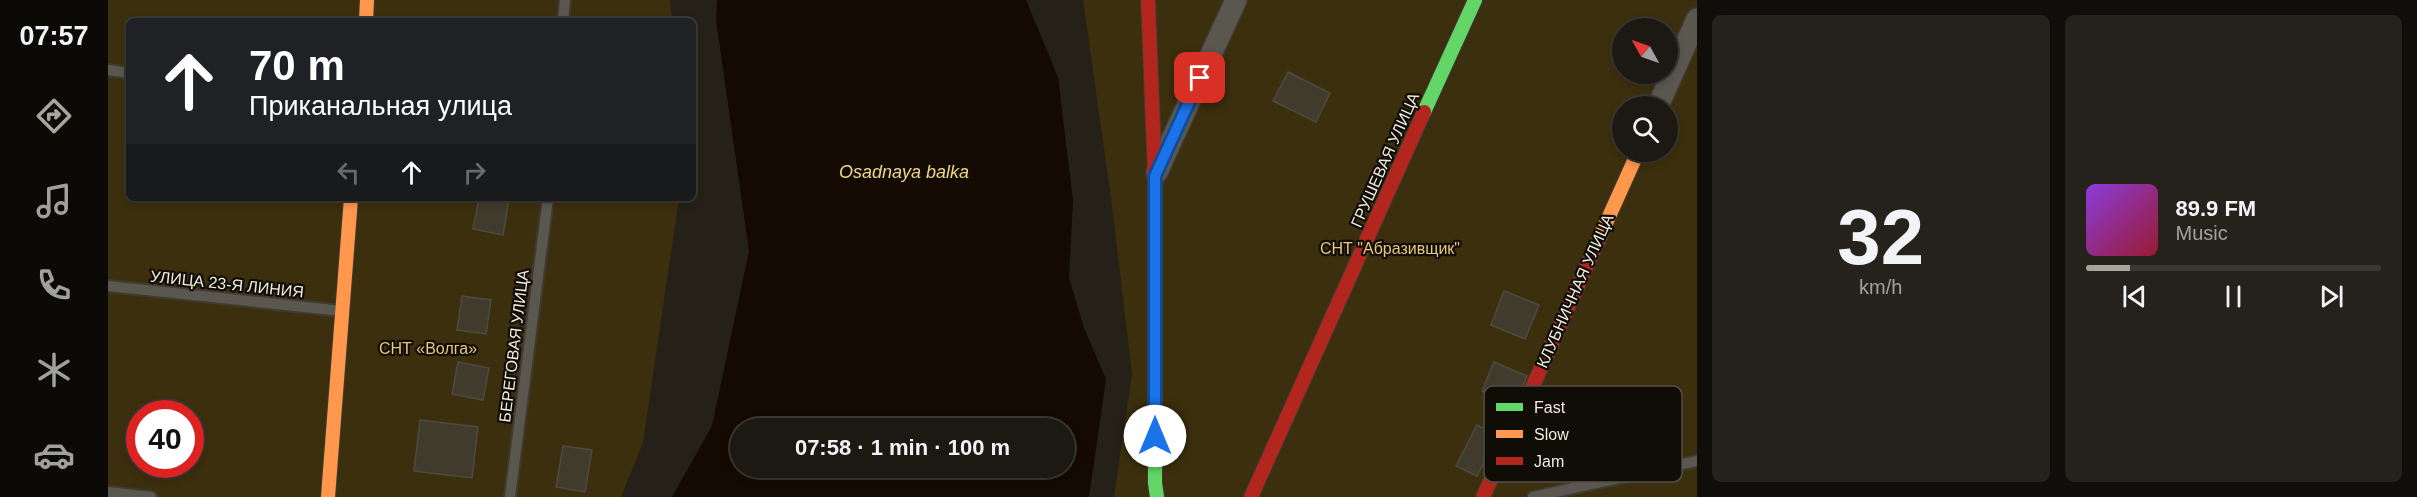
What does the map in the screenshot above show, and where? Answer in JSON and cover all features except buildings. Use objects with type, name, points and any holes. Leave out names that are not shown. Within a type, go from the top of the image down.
[{"type":"street","points":[[366,18],[367,0]]},
{"type":"street","points":[[1148,0],[1155,176],[1155,483],[1157,497]]},
{"type":"street","points":[[1155,176],[1236,0]]},
{"type":"street","name":"ГРУШЕВАЯ УЛИЦА","points":[[1251,497],[1475,0]]},
{"type":"street","points":[[1662,96],[1697,19]]},
{"type":"street","name":"КЛУБНИЧНАЯ УЛИЦА","points":[[1533,386],[1634,162]]},
{"type":"street","points":[[328,497],[351,201]]},
{"type":"street","name":"КЛУБНИЧНАЯ УЛИЦА","points":[[1483,497],[1490,482]]},
{"type":"lane","points":[[563,18],[565,0]]},
{"type":"lane","points":[[108,70],[126,73]]},
{"type":"lane","name":"БЕРЕГОВАЯ УЛИЦА","points":[[510,497],[548,201]]},
{"type":"lane","name":"УЛИЦА 23-Я ЛИНИЯ","points":[[108,286],[342,311]]},
{"type":"lane","points":[[1682,464],[1697,461]]},
{"type":"lane","points":[[1533,497],[1601,482]]},
{"type":"lane","points":[[108,492],[151,497]]},
{"type":"green space","name":"СНТ «Волга»","points":[[108,0],[670,0],[672,18],[126,18],[126,201],[679,201],[643,443],[621,497],[108,497]]},
{"type":"green space","name":"СНТ \"Абразивщик\"","points":[[1083,0],[1697,0],[1697,497],[1114,497],[1132,374],[1111,198]]},
{"type":"water","name":"Osadnaya balka","points":[[717,0],[1026,0],[1058,77],[1073,201],[1069,278],[1084,328],[1106,379],[1089,497],[672,497],[712,426],[749,251],[716,20]]},
{"type":"traffic: fast","points":[[1424,112],[1475,0]]},
{"type":"traffic: fast","points":[[1155,308],[1155,483],[1157,497]]},
{"type":"traffic: slow","points":[[366,18],[367,0]]},
{"type":"traffic: slow","points":[[1598,241],[1634,162]]},
{"type":"traffic: slow","points":[[328,497],[351,201]]},
{"type":"traffic: jam","points":[[1148,0],[1155,176],[1155,308]]},
{"type":"traffic: jam","points":[[1251,497],[1424,112]]},
{"type":"traffic: jam","points":[[1533,386],[1598,241]]},
{"type":"traffic: jam","points":[[1483,497],[1490,482]]},
{"type":"route","points":[[1155,436],[1155,176],[1200,78]]}]
